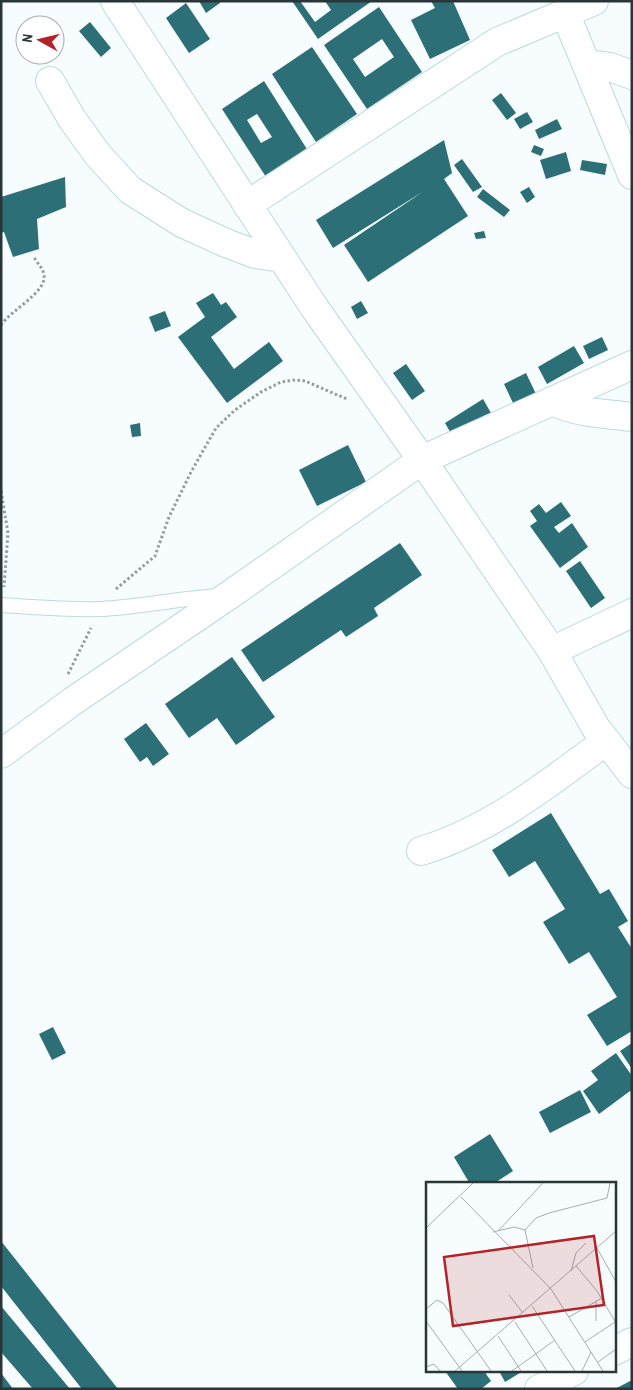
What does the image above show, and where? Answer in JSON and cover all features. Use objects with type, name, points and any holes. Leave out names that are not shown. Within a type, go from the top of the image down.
[{"type":"street","points":[[115,1],[314,307],[422,460],[552,651],[596,728],[632,774]]},
{"type":"street","points":[[247,205],[497,42],[594,1]]},
{"type":"street","points":[[565,13],[632,175]]},
{"type":"street","points":[[586,64],[610,67],[632,75]]},
{"type":"street","points":[[50,81],[72,119],[98,155],[130,190],[182,223],[226,243],[255,254],[282,258]]},
{"type":"street","points":[[1,754],[72,701],[228,596],[422,460],[632,365]]},
{"type":"street","points":[[552,400],[566,407],[584,412],[632,417]]},
{"type":"street","points":[[552,651],[632,613]]},
{"type":"street","points":[[421,851],[448,843],[517,805],[606,741]]},
{"type":"street","points":[[616,1350],[632,1342]]},
{"type":"street","points":[[540,1389],[572,1372]]},
{"type":"lane","points":[[2,605],[101,609],[147,605],[187,598],[228,596]]},
{"type":"path","points":[[1,325],[14,310],[35,294],[44,284],[44,275],[34,257]]},
{"type":"path","points":[[67,677],[110,594],[155,556],[169,517],[191,472],[216,428],[235,410],[261,392],[281,382],[295,380],[305,381],[345,398],[385,407]]},
{"type":"path","points":[[1,491],[8,533],[2,605]]},
{"type":"building","points":[[199,1],[219,1],[220,3],[206,13]]},
{"type":"building","points":[[292,1],[300,1],[315,22],[331,10],[325,1],[372,1],[318,39]]},
{"type":"building","points":[[431,1],[453,1],[470,40],[430,59],[411,20],[435,8]]},
{"type":"building","points":[[186,3],[210,39],[189,53],[166,18]]},
{"type":"building","points":[[379,7],[422,72],[367,109],[324,45]],"holes":[[[382,39],[394,57],[365,77],[353,59]]]},
{"type":"building","points":[[90,22],[111,48],[101,57],[79,31]]},
{"type":"building","points":[[312,47],[357,114],[316,142],[272,74]]},
{"type":"building","points":[[264,81],[310,154],[268,180],[222,109]],"holes":[[[257,114],[272,137],[261,143],[247,120]]]},
{"type":"building","points":[[501,93],[516,113],[507,120],[492,100]]},
{"type":"building","points":[[527,112],[533,122],[520,129],[514,119]]},
{"type":"building","points":[[557,119],[562,129],[539,139],[535,130]]},
{"type":"building","points":[[444,140],[452,173],[444,179],[468,216],[368,282],[344,245],[424,191],[333,248],[316,220]]},
{"type":"building","points":[[534,145],[544,149],[541,156],[531,152]]},
{"type":"building","points":[[566,152],[571,171],[546,179],[540,160]]},
{"type":"building","points":[[462,159],[482,187],[473,192],[454,165]]},
{"type":"building","points":[[582,160],[607,164],[605,175],[580,170]]},
{"type":"building","points":[[65,177],[66,207],[37,219],[39,249],[13,257],[4,232],[1,233],[1,197]]},
{"type":"building","points":[[529,187],[535,197],[527,203],[520,192]]},
{"type":"building","points":[[483,189],[510,210],[504,217],[477,197]]},
{"type":"building","points":[[484,231],[486,238],[476,239],[474,233]]},
{"type":"building","points":[[213,293],[221,305],[226,302],[237,317],[211,337],[234,369],[269,342],[283,361],[227,403],[178,337],[205,317],[196,303]]},
{"type":"building","points":[[361,301],[368,313],[357,319],[351,307]]},
{"type":"building","points":[[165,311],[171,326],[155,332],[149,317]]},
{"type":"building","points":[[602,337],[608,350],[589,359],[583,346]]},
{"type":"building","points":[[574,346],[584,363],[547,384],[538,367]]},
{"type":"building","points":[[406,364],[425,391],[412,400],[393,373]]},
{"type":"building","points":[[526,373],[536,394],[514,405],[504,384]]},
{"type":"building","points":[[483,399],[491,413],[453,437],[445,423]]},
{"type":"building","points":[[140,423],[141,436],[132,437],[130,425]]},
{"type":"building","points":[[348,445],[366,482],[317,506],[299,470]]},
{"type":"building","points":[[561,502],[571,516],[554,527],[559,533],[572,523],[588,547],[560,568],[530,526],[537,521],[530,511],[539,504],[546,513]]},
{"type":"building","points":[[400,543],[422,575],[374,608],[378,616],[346,637],[341,630],[263,682],[241,650]]},
{"type":"building","points":[[580,561],[605,598],[591,608],[566,571]]},
{"type":"building","points":[[232,657],[275,717],[236,745],[217,718],[189,738],[165,704]]},
{"type":"building","points":[[146,723],[169,754],[153,766],[147,757],[140,762],[124,739]]},
{"type":"building","points":[[551,813],[600,894],[609,889],[628,921],[618,927],[632,949],[632,1031],[607,1046],[587,1015],[617,997],[589,952],[569,964],[543,922],[565,909],[535,861],[509,877],[492,850]]},
{"type":"building","points":[[53,1027],[66,1053],[52,1060],[39,1034]]},
{"type":"building","points":[[632,1043],[632,1069],[620,1051]]},
{"type":"building","points":[[616,1053],[632,1076],[632,1093],[630,1091],[599,1114],[583,1091],[598,1080],[591,1071]]},
{"type":"building","points":[[580,1090],[591,1112],[550,1133],[539,1112]]},
{"type":"building","points":[[490,1134],[513,1171],[496,1182],[469,1182],[454,1157]]},
{"type":"building","points":[[1,1241],[118,1389],[82,1389],[1,1286]]},
{"type":"building","points":[[1,1306],[70,1389],[33,1389],[1,1352]]},
{"type":"building","points":[[446,1372],[485,1372],[491,1381],[481,1389],[458,1389]]},
{"type":"building","points":[[500,1372],[521,1372],[505,1382]]},
{"type":"building","points":[[1,1373],[13,1389],[1,1389]]},
{"type":"building","points":[[632,1380],[632,1389],[615,1389]]}]
